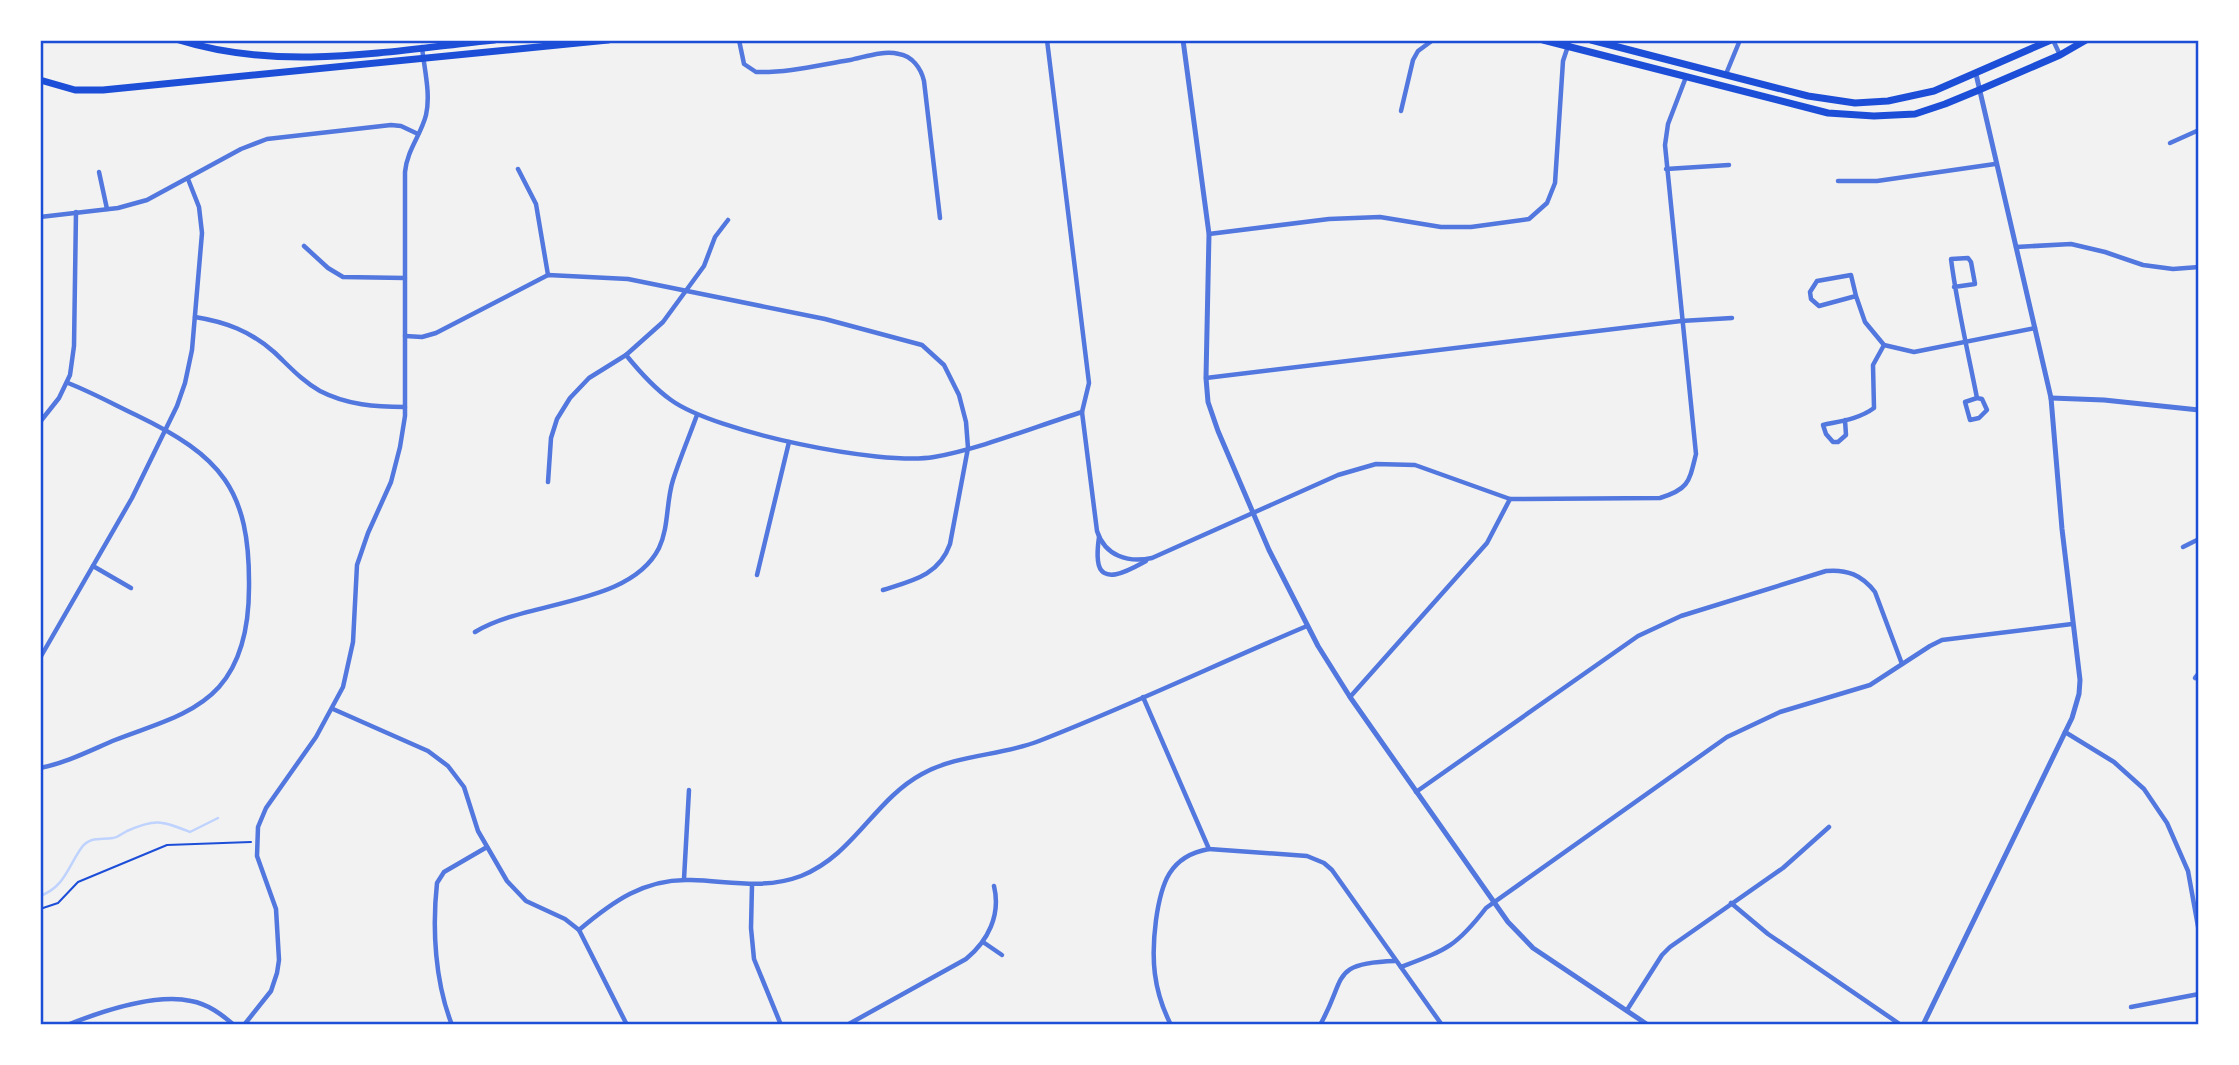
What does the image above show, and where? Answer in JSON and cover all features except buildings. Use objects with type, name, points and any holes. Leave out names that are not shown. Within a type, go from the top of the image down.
[{"type":"main road","points":[[179,40],[232,53],[280,58],[312,58],[494,40]]},
{"type":"main road","points":[[40,80],[75,90],[103,90],[608,40]]},
{"type":"main road","points":[[1543,40],[1568,43],[1828,113],[1862,115],[1915,114],[2060,55],[2086,40]]},
{"type":"main road","points":[[1591,40],[1808,96],[1863,103],[1919,96],[2052,40]]},
{"type":"street","points":[[738,40],[744,64],[749,70],[756,72],[884,53],[901,54],[911,59],[921,71],[924,80],[940,218]]},
{"type":"street","points":[[1047,40],[1089,383],[1082,412],[1099,536],[1098,560],[1102,570],[1120,575],[1152,558],[1338,475],[1376,464],[1415,465],[1510,499],[1660,498],[1678,493],[1689,483],[1696,454],[1665,145],[1668,124],[1687,76]]},
{"type":"street","points":[[1183,40],[1209,234],[1206,378],[1209,402],[1218,431],[1274,561],[1307,626],[1350,697],[1508,922],[1533,948],[1648,1025]]},
{"type":"street","points":[[1401,111],[1413,60],[1418,51],[1433,40]]},
{"type":"street","points":[[1727,75],[1740,40]]},
{"type":"street","points":[[2052,40],[2060,55]]},
{"type":"street","points":[[1209,234],[1329,219],[1380,217],[1441,227],[1471,227],[1529,219],[1547,203],[1555,183],[1563,61],[1568,43]]},
{"type":"street","points":[[244,1025],[271,991],[279,960],[276,909],[259,864],[256,842],[260,820],[316,737],[333,709],[342,687],[351,654],[354,586],[359,557],[394,470],[402,436],[405,407],[405,172],[408,153],[427,109],[422,47]]},
{"type":"street","points":[[1923,1025],[2065,732],[2079,694],[2077,643],[2051,398],[1976,74]]},
{"type":"street","points":[[40,217],[107,209],[148,200],[241,149],[275,137],[391,125],[401,126],[418,134]]},
{"type":"street","points":[[2170,142],[2199,130]]},
{"type":"street","points":[[1838,181],[1877,181],[1995,164]]},
{"type":"street","points":[[1666,169],[1729,165]]},
{"type":"street","points":[[518,169],[536,204],[548,275]]},
{"type":"street","points":[[99,172],[107,209]]},
{"type":"street","points":[[40,658],[132,498],[177,406],[188,371],[202,223],[200,207],[188,178]]},
{"type":"street","points":[[40,422],[68,383],[74,346],[76,212]]},
{"type":"street","points":[[548,482],[551,438],[557,419],[570,398],[589,378],[626,355],[663,322],[704,266],[715,237],[728,220]]},
{"type":"street","points":[[2016,247],[2071,244],[2143,265],[2173,270],[2199,267]]},
{"type":"street","points":[[304,246],[328,268],[343,277],[405,278]]},
{"type":"street","points":[[1954,287],[1975,284],[1968,258],[1951,259],[1954,287],[1958,316],[1977,398]]},
{"type":"street","points":[[405,336],[422,337],[436,333],[548,275],[628,279],[825,319],[922,345],[944,365],[959,395],[966,422],[968,448],[950,544],[943,559],[918,580],[883,590]]},
{"type":"street","points":[[1856,296],[1819,306],[1811,299],[1810,292],[1817,281],[1851,275],[1865,322],[1884,345],[1914,352],[2035,328]]},
{"type":"street","points":[[195,317],[226,323],[249,334],[303,379],[330,395],[359,404],[405,407]]},
{"type":"street","points":[[1206,378],[1681,321],[1732,318]]},
{"type":"street","points":[[1844,420],[1846,435],[1843,440],[1833,442],[1826,434],[1824,425],[1844,420],[1863,416],[1874,408],[1873,365],[1884,345]]},
{"type":"street","points":[[626,355],[670,400],[697,415],[789,442],[889,458],[932,457],[1082,412]]},
{"type":"street","points":[[40,768],[66,761],[183,713],[198,704],[218,687],[237,657],[247,622],[249,581],[246,535],[238,503],[219,472],[193,446],[165,429],[68,383]]},
{"type":"street","points":[[1977,398],[1982,399],[1987,410],[1979,418],[1970,420],[1965,402],[1977,398]]},
{"type":"street","points":[[2051,398],[2104,400],[2199,410]]},
{"type":"street","points":[[475,632],[494,622],[618,586],[639,575],[660,544],[672,482],[697,415]]},
{"type":"street","points":[[757,575],[789,442]]},
{"type":"street","points":[[1350,697],[1487,543],[1510,499]]},
{"type":"street","points":[[1099,536],[1117,556],[1135,561],[1152,558]]},
{"type":"street","points":[[2183,547],[2199,539]]},
{"type":"street","points":[[93,566],[131,588]]},
{"type":"street","points":[[1416,792],[1638,636],[1681,616],[1826,572],[1846,571],[1863,578],[1869,584],[1875,592],[1902,665]]},
{"type":"street","points":[[1401,967],[1451,946],[1463,937],[1493,902],[1727,737],[1780,712],[1870,685],[1942,640],[2073,624]]},
{"type":"street","points":[[579,930],[603,909],[634,891],[659,883],[684,880],[752,886],[802,876],[826,863],[846,847],[892,796],[928,771],[968,757],[1037,742],[1307,626]]},
{"type":"street","points":[[1143,697],[1209,849]]},
{"type":"street","points":[[333,709],[428,751],[448,766],[464,788],[478,831],[516,892],[538,909],[565,919],[579,930],[627,1025]]},
{"type":"street","points":[[2065,732],[2115,762],[2144,789],[2167,823],[2188,871],[2199,932]]},
{"type":"street","points":[[684,880],[689,790]]},
{"type":"street","points":[[1627,1010],[1662,955],[1803,852],[1829,827]]},
{"type":"street","points":[[452,1025],[442,1000],[437,967],[437,883],[444,872],[487,847]]},
{"type":"street","points":[[1171,1025],[1158,995],[1152,960],[1160,894],[1165,879],[1180,862],[1189,855],[1209,849],[1307,856],[1324,863],[1348,892],[1442,1025]]},
{"type":"street","points":[[752,886],[751,928],[754,959],[782,1025]]},
{"type":"street","points":[[847,1025],[966,959],[983,942],[996,914],[994,886]]},
{"type":"street","points":[[1731,903],[1768,934],[1901,1025]]},
{"type":"street","points":[[983,942],[1002,955]]},
{"type":"street","points":[[1320,1025],[1348,969],[1363,962],[1395,961]]},
{"type":"street","points":[[2130,1007],[2199,994]]},
{"type":"street","points":[[67,1025],[118,1008],[174,999],[208,1006],[234,1025]]},
{"type":"path","points":[[40,908],[58,902],[78,882],[167,845],[256,842]]},
{"type":"waterway","points":[[40,896],[61,882],[82,847],[89,841],[115,838],[137,827],[159,822],[190,832],[218,818]]}]
